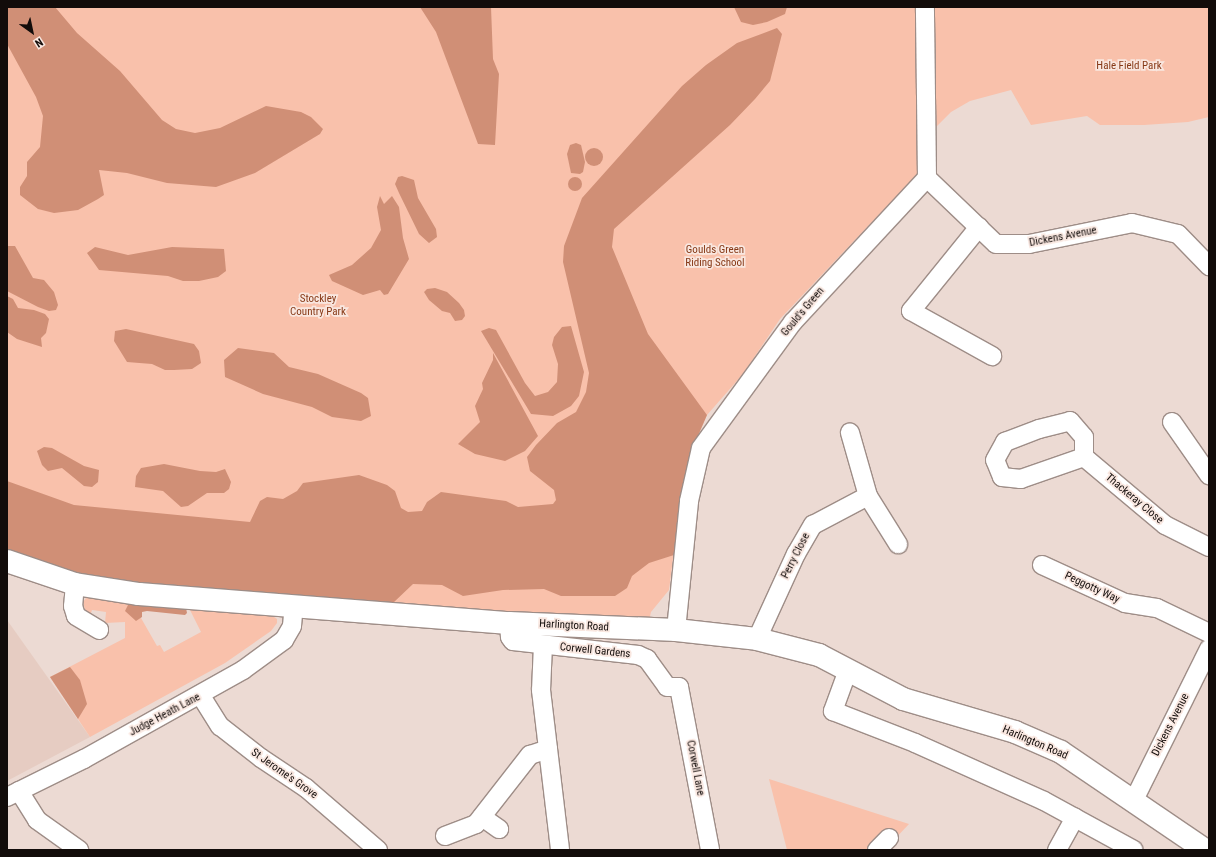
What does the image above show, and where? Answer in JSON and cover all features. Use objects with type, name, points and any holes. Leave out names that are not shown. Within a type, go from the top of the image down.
[{"type":"main road","name":"Harlington Road","points":[[7,561],[75,584],[139,594],[509,622],[676,630],[757,639],[818,655],[903,699],[1015,732],[1061,752],[1134,800],[1205,850]]},
{"type":"street","points":[[925,7],[927,178]]},
{"type":"street","name":"Dickens Avenue","points":[[927,178],[996,244],[1029,244],[1132,223],[1178,234],[1209,266]]},
{"type":"street","name":"Gould's Green","points":[[676,630],[689,501],[701,448],[793,322],[927,178]]},
{"type":"street","points":[[979,227],[911,312],[992,356]]},
{"type":"street","points":[[1070,421],[1084,437],[1084,457],[1021,479],[1002,477],[995,460],[1005,442],[1039,429],[1070,421]]},
{"type":"street","points":[[1172,422],[1209,475]]},
{"type":"street","points":[[850,433],[868,496],[898,544]]},
{"type":"street","name":"Thackeray Close","points":[[1084,457],[1165,525],[1209,546]]},
{"type":"street","name":"Perry Close","points":[[757,639],[796,554],[813,525],[868,496]]},
{"type":"street","name":"Peggotty Way","points":[[1042,565],[1125,603],[1157,608],[1209,633]]},
{"type":"street","points":[[75,584],[73,606],[76,616],[86,625],[98,630]]},
{"type":"street","name":"Judge Heath Lane","points":[[13,794],[201,696],[244,670],[284,640],[292,626],[294,605]]},
{"type":"street","name":"Corwell Gardens","points":[[509,622],[510,637],[513,641],[638,655],[647,659],[667,687],[679,687]]},
{"type":"street","points":[[543,645],[541,690],[560,850]]},
{"type":"street","name":"Dickens Avenue","points":[[1134,800],[1209,649]]},
{"type":"street","points":[[848,670],[833,711],[915,743],[1044,801],[1134,850]]},
{"type":"street","name":"Corwell Lane","points":[[679,687],[710,850]]},
{"type":"street","name":"St Jerome's Grove","points":[[201,696],[216,720],[242,744],[300,784],[374,849]]},
{"type":"street","points":[[445,836],[466,829],[482,817],[530,755],[548,749]]},
{"type":"street","points":[[13,794],[37,820],[79,850]]},
{"type":"street","points":[[482,817],[498,829]]},
{"type":"street","points":[[1057,850],[1075,818]]},
{"type":"shaded area","points":[[7,7],[55,7],[77,33],[120,71],[162,120],[176,129],[195,133],[220,128],[266,106],[301,112],[311,117],[323,129],[320,134],[255,173],[216,187],[167,183],[127,173],[99,170],[104,195],[98,199],[78,210],[54,213],[38,209],[20,195],[20,187],[27,176],[27,162],[40,147],[43,116],[36,97],[7,44]]},
{"type":"shaded area","points":[[420,7],[491,7],[493,59],[499,74],[495,145],[478,144],[436,32]]},
{"type":"shaded area","points":[[734,7],[787,7],[785,14],[767,22],[753,25],[741,22]]},
{"type":"shaded area","points":[[777,28],[782,34],[770,81],[730,125],[614,229],[612,247],[648,334],[707,415],[691,452],[679,512],[674,555],[649,563],[632,576],[627,588],[615,596],[561,596],[544,589],[503,590],[463,596],[442,585],[413,584],[393,603],[361,604],[139,594],[7,561],[7,481],[74,505],[250,522],[260,501],[267,497],[283,499],[297,491],[303,483],[359,475],[387,485],[395,491],[401,508],[408,512],[422,511],[427,502],[441,492],[506,501],[518,507],[553,504],[556,500],[554,490],[530,471],[527,457],[557,423],[576,412],[586,392],[589,373],[563,262],[564,246],[582,198],[682,86],[706,65],[737,43]]},
{"type":"shaded area","points":[[576,143],[581,145],[585,162],[583,172],[580,174],[571,173],[567,154],[570,145]]},
{"type":"shaded area","points":[[594,148],[600,151],[603,157],[600,163],[594,166],[588,163],[585,157],[588,151]]},
{"type":"shaded area","points":[[402,176],[414,180],[418,198],[436,229],[437,237],[429,243],[419,234],[395,184],[398,177]]},
{"type":"shaded area","points":[[572,177],[578,177],[582,181],[582,187],[578,191],[572,191],[568,187],[568,181]]},
{"type":"shaded area","points":[[380,196],[384,204],[392,196],[399,207],[403,238],[409,259],[388,294],[384,295],[380,290],[363,295],[332,281],[329,275],[352,265],[371,248],[381,230],[377,207]]},
{"type":"shaded area","points":[[7,246],[15,246],[33,278],[44,280],[54,292],[58,305],[56,310],[49,311],[38,307],[7,291]]},
{"type":"shaded area","points":[[95,247],[128,255],[172,247],[224,249],[226,271],[218,277],[199,281],[183,281],[168,276],[99,270],[87,253]]},
{"type":"shaded area","points":[[435,288],[447,292],[459,303],[464,310],[465,316],[462,320],[455,321],[450,313],[442,311],[429,300],[424,292],[427,289]]},
{"type":"shaded area","points":[[7,296],[13,299],[18,308],[34,310],[45,314],[49,319],[46,333],[41,338],[42,347],[17,339],[7,332]]},
{"type":"shaded area","points":[[571,326],[584,372],[579,396],[571,406],[553,416],[531,414],[481,331],[489,328],[496,330],[525,383],[535,396],[548,392],[557,382],[558,364],[552,345],[554,337],[562,327]]},
{"type":"shaded area","points":[[126,329],[194,344],[199,351],[201,363],[192,369],[165,370],[152,364],[127,362],[114,341],[115,331]]},
{"type":"shaded area","points":[[238,348],[274,353],[289,367],[318,374],[361,393],[368,398],[371,416],[361,421],[332,417],[312,407],[263,394],[225,377],[224,360]]},
{"type":"shaded area","points":[[493,353],[538,436],[525,451],[505,461],[475,454],[458,444],[480,422],[475,406],[483,389],[482,383],[493,360]]},
{"type":"shaded area","points":[[44,447],[52,448],[84,466],[99,470],[98,482],[92,487],[84,486],[62,468],[48,471],[42,465],[37,451]]},
{"type":"shaded area","points":[[164,464],[200,471],[216,472],[225,469],[231,482],[229,489],[224,493],[207,493],[188,506],[181,507],[163,491],[135,487],[136,476],[141,468]]},
{"type":"shaded area","points":[[129,603],[186,608],[187,613],[185,615],[147,611],[142,612],[142,617],[136,621],[125,611]]},
{"type":"shaded area","points":[[7,620],[90,737],[7,781]]},
{"type":"shaded area","points":[[70,667],[80,680],[87,704],[78,719],[50,677]]},
{"type":"green space","name":"Stockley Country Park","points":[[7,7],[1209,7],[1209,117],[1188,122],[1144,125],[1100,125],[1087,116],[1031,125],[1011,90],[970,101],[951,112],[936,127],[924,167],[780,319],[743,374],[707,415],[691,452],[679,512],[669,590],[651,612],[647,629],[509,623],[7,561]]},
{"type":"green space","points":[[89,594],[271,615],[277,619],[277,623],[271,631],[225,663],[90,737],[50,677],[125,638],[125,622],[105,623],[106,612],[92,610],[90,616],[86,614],[83,602]],"holes":[[[133,604],[189,608],[201,632],[164,652],[160,645],[157,646]]]},
{"type":"green space","points":[[769,779],[909,824],[892,842],[872,850],[787,850]]},
{"type":"park label","name":"Hale Field Park","points":[[1129,66]]},
{"type":"park label","name":"Goulds Green Riding School","points":[[715,257]]}]
